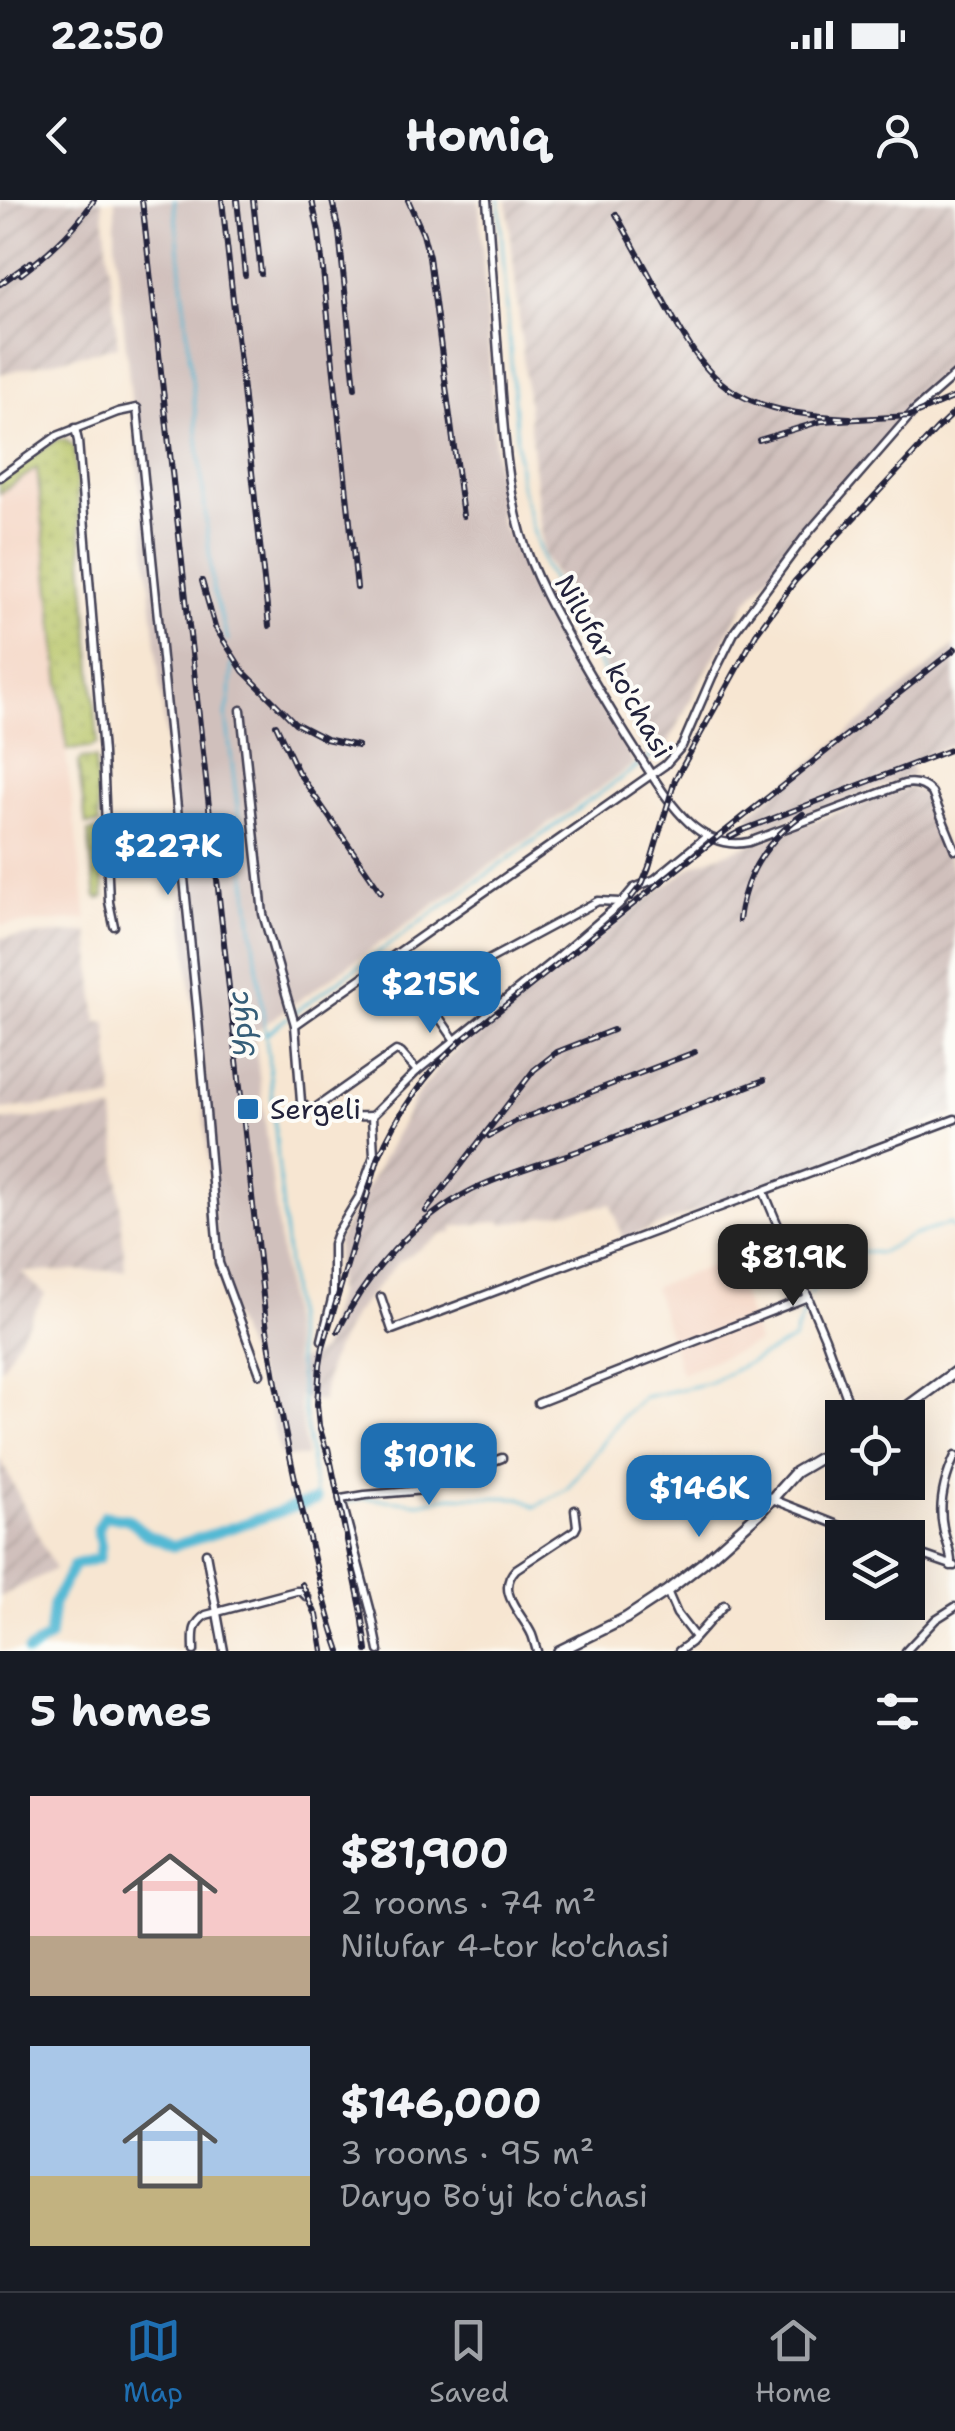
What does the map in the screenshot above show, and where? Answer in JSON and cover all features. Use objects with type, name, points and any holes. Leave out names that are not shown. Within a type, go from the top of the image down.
[{"type":"street","name":"Nilufar ko'chasi","points":[[487,200],[508,469],[522,536],[545,595],[614,717],[676,811],[707,836]]},
{"type":"street","points":[[295,1025],[666,766],[682,746],[735,632],[807,534],[914,411],[955,376]]},
{"type":"street","points":[[0,477],[57,436],[137,408],[210,1141],[218,1263],[260,1374]]},
{"type":"street","points":[[75,428],[114,926]]},
{"type":"street","points":[[241,710],[263,914],[295,1025],[300,1097],[311,1111],[372,1116]]},
{"type":"street","points":[[322,1340],[333,1296],[334,1244],[359,1198],[374,1156],[372,1116],[417,1071],[634,888],[655,879],[707,836],[730,844],[749,842],[912,783],[922,785],[932,794],[955,850]]},
{"type":"street","points":[[454,1040],[428,1001],[429,994],[598,901],[622,902]]},
{"type":"street","points":[[311,1111],[396,1051],[417,1071]]},
{"type":"street","points":[[380,1297],[392,1330],[955,1119]]},
{"type":"street","points":[[764,1192],[847,1400]]},
{"type":"street","points":[[538,1403],[808,1297]]},
{"type":"street","points":[[917,1400],[955,1372]]},
{"type":"street","points":[[559,1651],[626,1618],[667,1590],[760,1512],[796,1472],[825,1455]]},
{"type":"street","points":[[925,1556],[953,1566],[943,1530],[942,1508],[946,1477],[955,1456]]},
{"type":"street","points":[[379,1651],[341,1499],[425,1490],[502,1458]]},
{"type":"street","points":[[770,1499],[825,1520]]},
{"type":"street","points":[[537,1651],[532,1634],[507,1594],[509,1578],[516,1569],[575,1530],[575,1510]]},
{"type":"street","points":[[206,1553],[224,1651]]},
{"type":"street","points":[[667,1590],[676,1614],[694,1636]]},
{"type":"street","points":[[194,1651],[193,1630],[197,1621],[217,1611],[296,1591],[307,1597]]},
{"type":"street","points":[[680,1651],[724,1605]]},
{"type":"street","points":[[906,1651],[936,1619],[955,1607]]},
{"type":"shaded area","points":[[0,200],[102,200],[118,346],[0,374]]},
{"type":"shaded area","points":[[115,200],[479,200],[500,521],[634,764],[254,1032],[306,1457],[281,1457],[265,1392],[222,1294],[115,240]]},
{"type":"shaded area","points":[[507,200],[955,200],[955,360],[746,602],[658,763],[543,554]]},
{"type":"shaded area","points":[[39,464],[70,750],[66,755],[87,919],[0,925],[0,492]]},
{"type":"shaded area","points":[[955,646],[955,743],[909,764],[914,775],[760,830],[747,815]]},
{"type":"shaded area","points":[[908,787],[924,794],[955,874],[955,1113],[623,1239],[611,1204],[503,1224],[501,1221],[453,1227],[453,1233],[443,1234],[397,1263],[352,1316],[329,1362],[322,1402],[299,1397],[295,1363],[321,1351],[336,1294],[337,1242],[418,1094],[444,1062],[470,1037],[696,864]]},
{"type":"shaded area","points":[[89,932],[97,1022],[107,1022],[114,1099],[0,1109],[0,938]]},
{"type":"shaded area","points":[[114,1111],[125,1270],[21,1272],[45,1294],[0,1370],[0,1121]]},
{"type":"shaded area","points":[[730,1259],[758,1343],[681,1373],[654,1287]]},
{"type":"shaded area","points":[[0,1458],[55,1569],[0,1597]]},
{"type":"green space","points":[[65,439],[74,447],[98,743],[67,750],[37,468],[0,493],[0,480],[56,440]]},
{"type":"green space","points":[[95,758],[99,824],[86,825],[78,763]]},
{"type":"green space","points":[[98,831],[104,897],[99,899],[88,832]]},
{"type":"waterway","name":"Урус","points":[[174,200],[213,590],[228,640]]},
{"type":"waterway","points":[[295,1012],[652,756],[545,568],[534,533],[520,482],[499,200]]},
{"type":"waterway","name":"Урус","points":[[232,663],[226,715],[268,1054],[296,1349],[316,1500],[320,1499]]},
{"type":"waterway","points":[[265,1035],[288,1017]]},
{"type":"waterway","points":[[810,1294],[851,1250],[879,1253],[911,1236],[949,1224],[955,1230]]},
{"type":"waterway","points":[[347,1502],[365,1498],[420,1503],[451,1496],[521,1498],[535,1507],[567,1489],[623,1416],[644,1397],[709,1383],[793,1340],[806,1301]]},
{"type":"waterway","points":[[28,1651],[49,1638],[53,1604],[74,1565],[99,1558],[97,1529],[104,1516],[128,1519],[147,1535],[173,1546],[316,1500]]},
{"type":"railway","points":[[21,274],[61,240],[94,200]]},
{"type":"railway","points":[[142,200],[266,1323],[296,1485],[340,1651]]},
{"type":"railway","points":[[222,200],[269,626]]},
{"type":"railway","points":[[237,200],[245,275]]},
{"type":"railway","points":[[253,200],[261,274]]},
{"type":"railway","points":[[312,200],[319,233],[357,588]]},
{"type":"railway","points":[[332,200],[339,232],[355,388]]},
{"type":"railway","points":[[408,200],[429,257],[463,516]]},
{"type":"railway","points":[[616,214],[686,340],[716,378],[729,389],[769,407],[850,418]]},
{"type":"railway","points":[[0,284],[31,262]]},
{"type":"railway","points":[[759,440],[822,421],[910,416],[955,397]]},
{"type":"railway","points":[[631,898],[649,867],[675,780],[756,634],[795,581],[955,412]]},
{"type":"railway","points":[[202,581],[215,627],[243,671],[295,723],[326,739],[358,746]]},
{"type":"railway","points":[[330,1462],[317,1404],[323,1347],[378,1159],[394,1125],[425,1080],[463,1039],[955,649]]},
{"type":"railway","points":[[276,725],[298,772],[381,892]]},
{"type":"railway","points":[[730,837],[955,748]]},
{"type":"railway","points":[[739,920],[746,889],[759,860],[803,814]]},
{"type":"railway","points":[[426,1211],[534,1070],[557,1052],[613,1030]]},
{"type":"railway","points":[[489,1136],[516,1121],[695,1052]]},
{"type":"railway","points":[[338,1331],[363,1289],[394,1250],[451,1202],[500,1178],[764,1080]]},
{"type":"railway","points":[[328,1448],[367,1651]]},
{"type":"railway","points":[[302,1584],[317,1617]]},
{"type":"railway","points":[[317,1615],[323,1651]]},
{"type":"place","name":"Sergeli","points":[[248,1109]]}]
